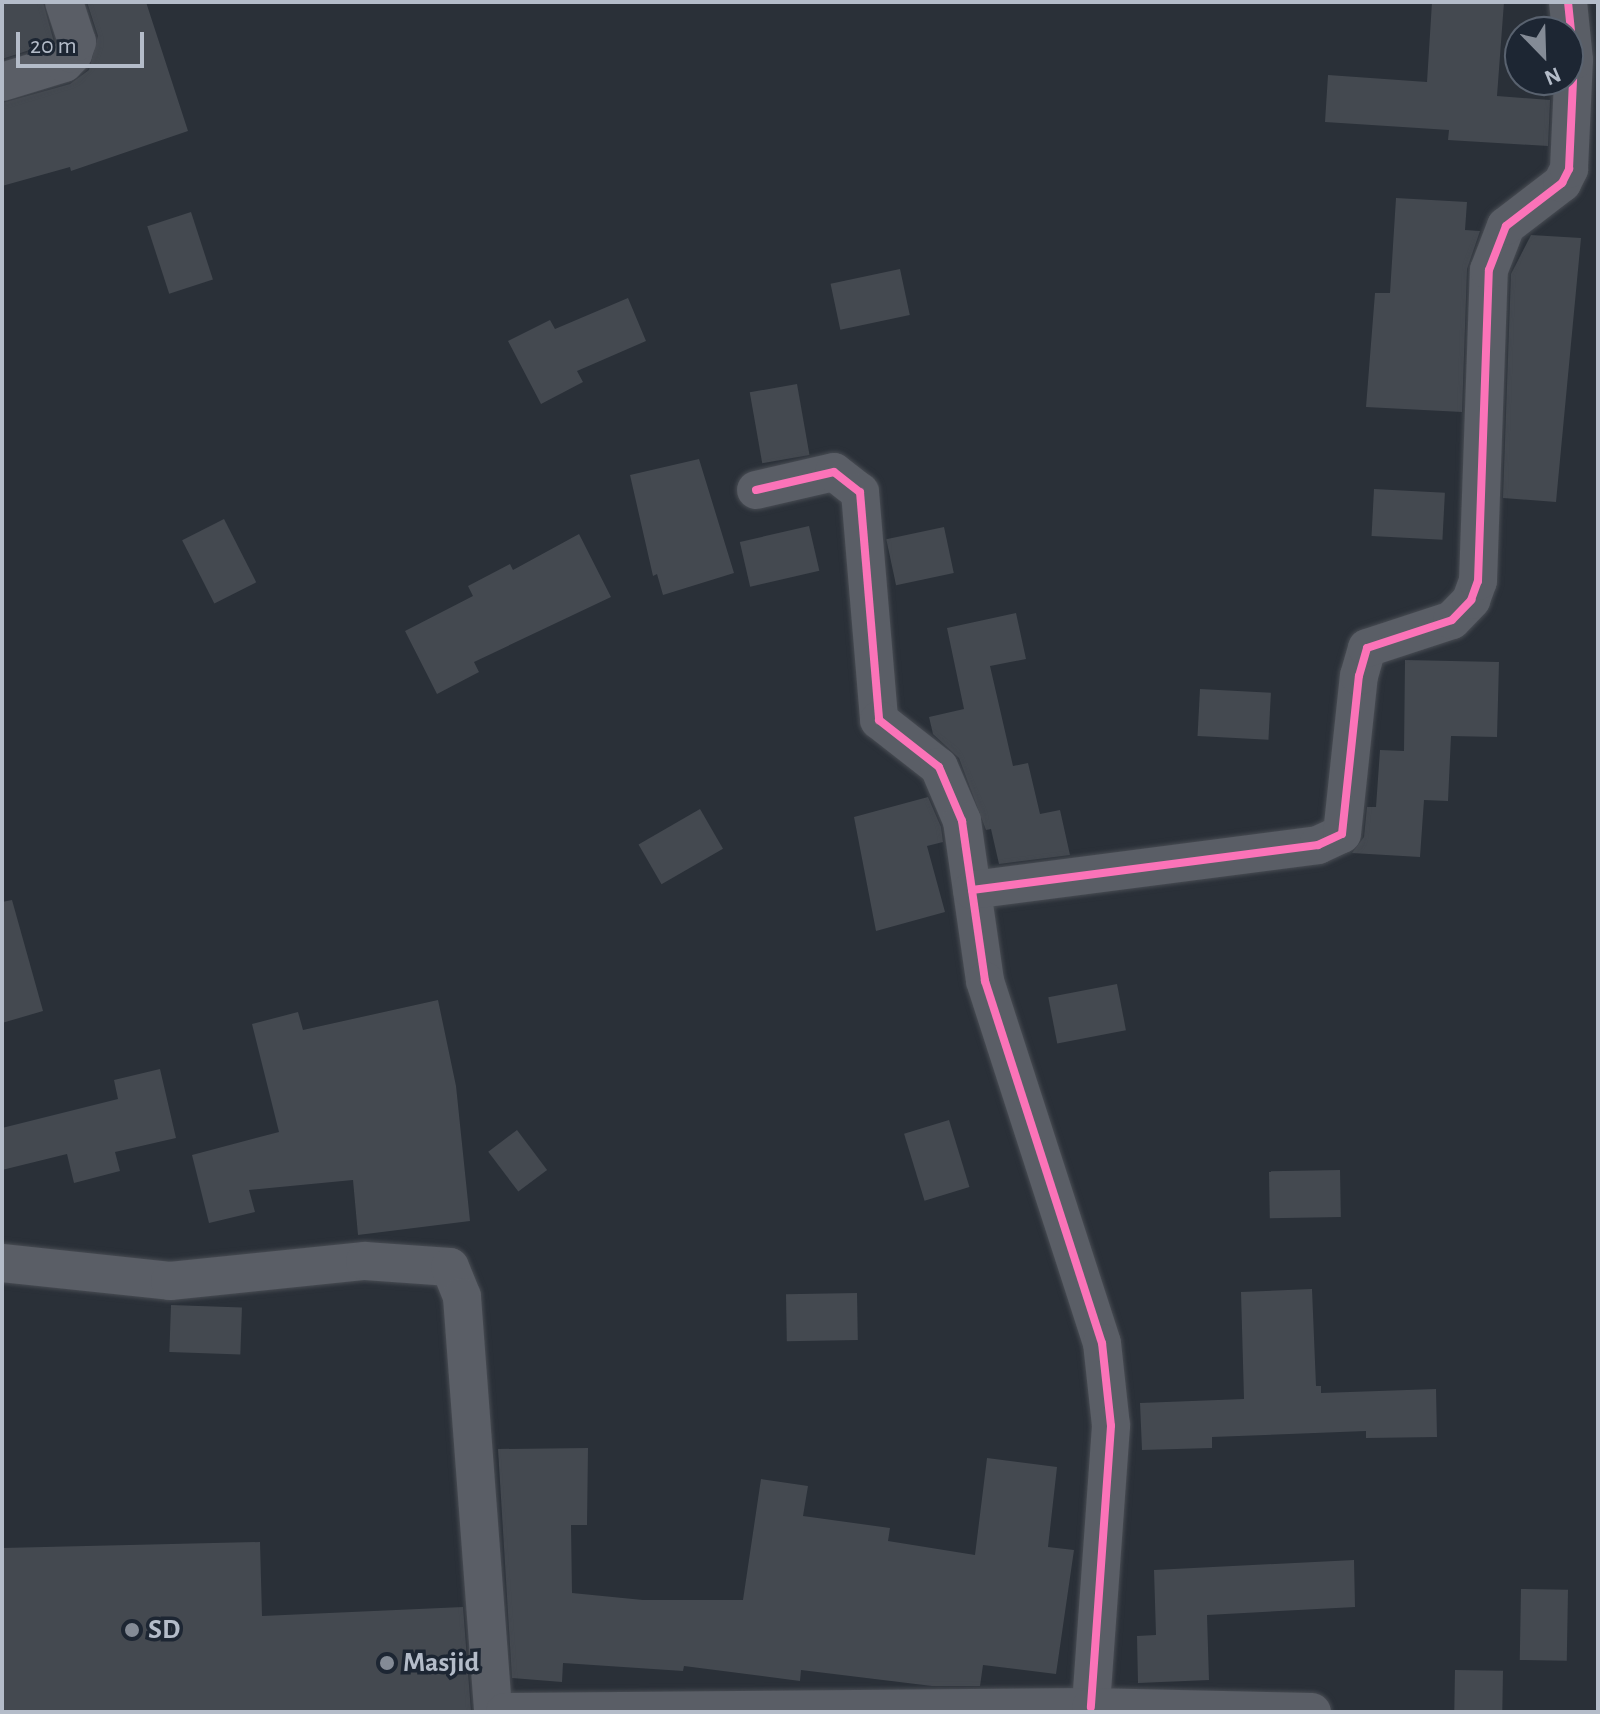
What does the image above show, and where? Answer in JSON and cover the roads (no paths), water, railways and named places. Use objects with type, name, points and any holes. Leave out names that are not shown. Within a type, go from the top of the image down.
[{"type":"street","points":[[2,82],[64,63],[73,54],[77,42],[64,2]]},
{"type":"street","points":[[972,890],[1318,845],[1342,834],[1359,676],[1367,648],[1452,620],[1471,600],[1478,581],[1489,270],[1506,226],[1562,183],[1569,169],[1574,60],[1568,2]]},
{"type":"street","points":[[756,490],[834,472],[860,492],[879,720],[939,767],[962,821],[985,981],[1102,1343],[1111,1454],[1091,1707]]},
{"type":"street","points":[[2,1263],[170,1281],[365,1261],[450,1267],[462,1297],[493,1712]]},
{"type":"street","points":[[505,1712],[1091,1707],[1312,1712]]},
{"type":"place","name":"SD","points":[[132,1630]]},
{"type":"place","name":"Masjid","points":[[387,1663]]}]
